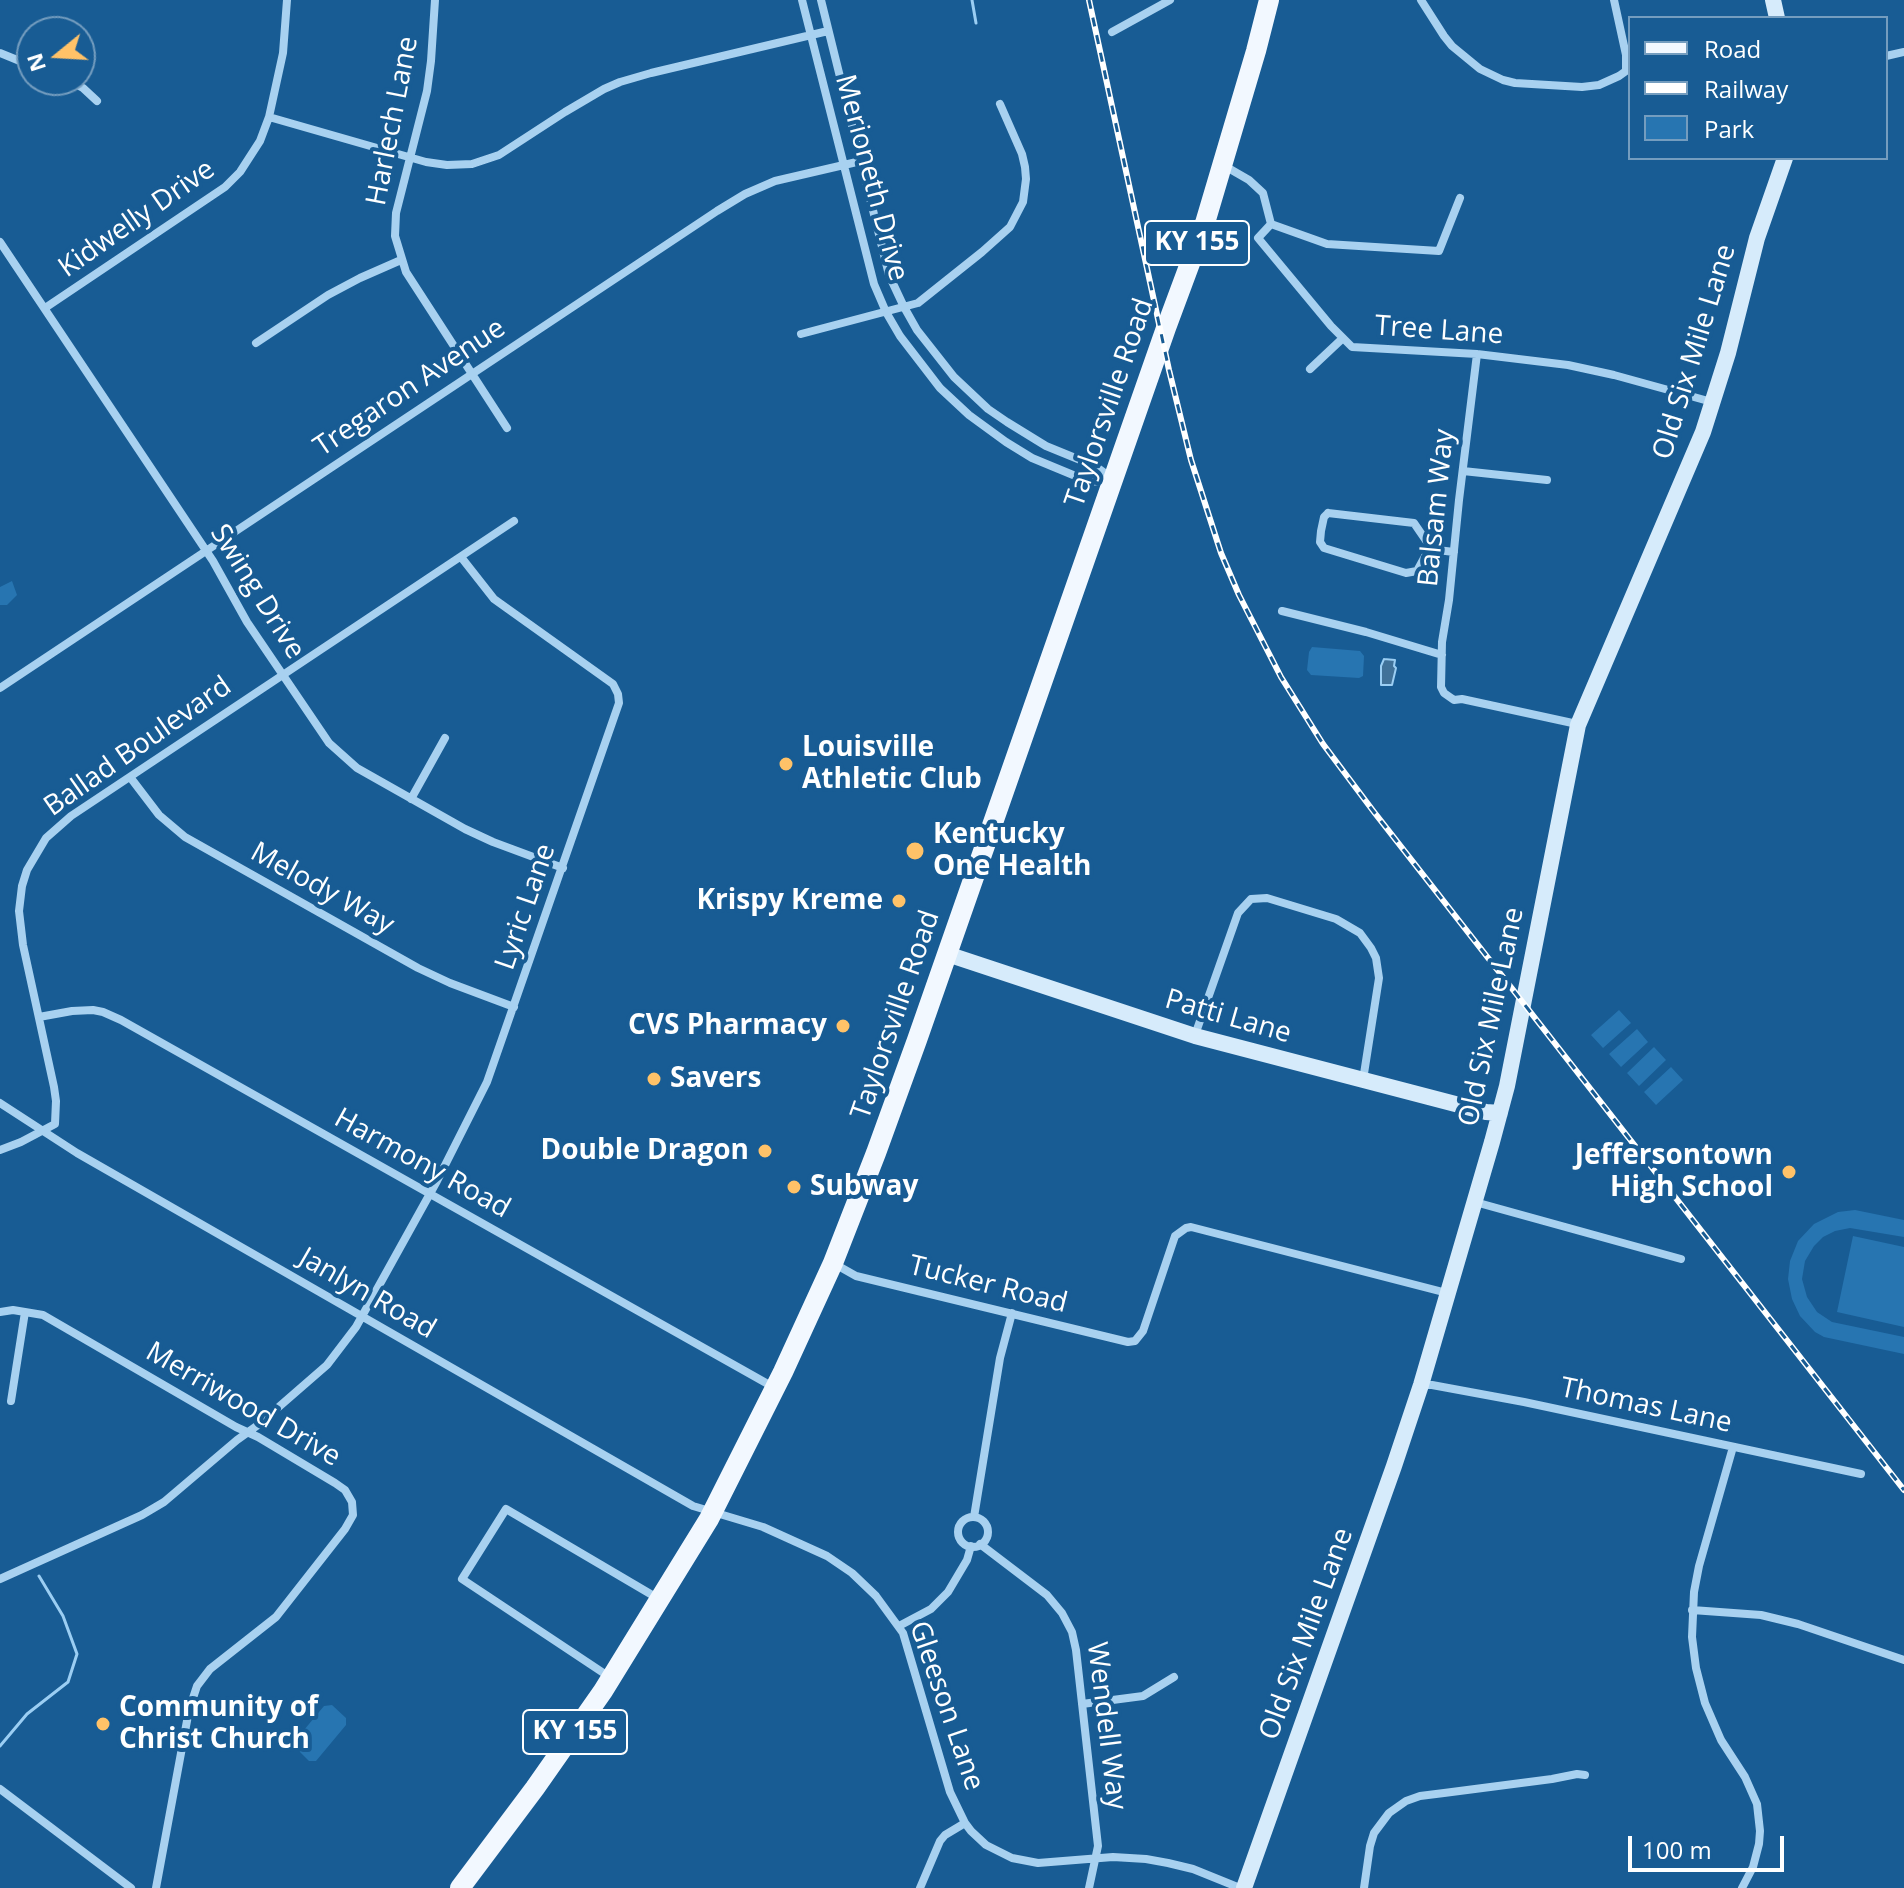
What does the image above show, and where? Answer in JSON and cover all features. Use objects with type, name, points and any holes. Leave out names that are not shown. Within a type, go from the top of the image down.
[{"type":"main road","name":"Taylorsville Road","points":[[460,1888],[535,1788],[611,1678],[713,1512],[833,1263],[876,1153],[1205,223],[1269,0]]},
{"type":"street","name":"Kidwelly Drive","points":[[45,308],[225,187],[248,161],[269,117],[283,53],[287,0]]},
{"type":"street","name":"Harlech Lane","points":[[435,0],[429,76],[395,224],[395,236],[406,272],[507,428]]},
{"type":"street","name":"Merioneth Drive","points":[[802,0],[874,284],[886,312],[940,388],[969,415],[1025,455],[1090,482],[1113,479]]},
{"type":"street","points":[[821,0],[889,275],[904,307],[939,359],[988,409],[1040,443],[1095,466],[1113,479]]},
{"type":"street","points":[[1112,32],[1170,0]]},
{"type":"street","points":[[1421,0],[1444,36],[1462,56],[1480,69],[1515,83],[1582,87],[1599,85],[1626,71],[1626,55],[1614,0]]},
{"type":"street","points":[[269,117],[411,158],[447,165],[482,162],[499,155],[565,112],[620,82],[828,31]]},
{"type":"street","points":[[92,96],[97,101]]},
{"type":"street","points":[[801,334],[918,303],[1010,227],[1020,211],[1025,192],[1025,167],[1000,104]]},
{"type":"street","name":"Old Six Mile Lane","points":[[1242,1888],[1421,1385],[1475,1202],[1500,1113],[1578,725],[1692,460],[1728,353],[1757,238],[1784,160]]},
{"type":"street","name":"Tregaron Avenue","points":[[0,688],[717,211],[775,181],[861,161]]},
{"type":"street","name":"Tree Lane","points":[[1223,165],[1249,180],[1263,193],[1271,224],[1258,238],[1352,347],[1477,354],[1568,365],[1713,402]]},
{"type":"street","points":[[1271,224],[1327,244],[1439,251],[1460,198]]},
{"type":"street","name":"Swing Drive","points":[[0,242],[206,551],[236,605],[329,743],[345,759],[411,799],[493,842],[563,868]]},
{"type":"street","points":[[256,343],[328,295],[401,260]]},
{"type":"street","points":[[1310,369],[1343,338]]},
{"type":"street","name":"Balsam Way","points":[[1477,354],[1442,655],[1441,687],[1448,698],[1578,725]]},
{"type":"street","points":[[1463,471],[1547,480]]},
{"type":"street","points":[[1328,513],[1414,523],[1429,549],[1417,571],[1406,573],[1324,548],[1320,542],[1324,517],[1328,513]]},
{"type":"street","name":"Ballad Boulevard","points":[[43,1131],[55,1124],[56,1101],[19,925],[20,898],[27,870],[40,847],[56,827],[514,521]]},
{"type":"street","points":[[1429,549],[1454,552]]},
{"type":"street","name":"Lyric Lane","points":[[0,1579],[142,1515],[164,1502],[327,1365],[361,1316],[430,1193],[487,1082],[618,709],[618,694],[608,680],[494,599],[461,557]]},
{"type":"street","points":[[1282,611],[1442,655]]},
{"type":"street","points":[[411,799],[445,738]]},
{"type":"street","name":"Melody Way","points":[[130,777],[159,815],[185,837],[418,968],[514,1007]]},
{"type":"street","points":[[1195,1036],[1238,913],[1251,899],[1267,898],[1336,919],[1360,933],[1371,948],[1379,978],[1362,1080]]},
{"type":"street","name":"Patti Lane","points":[[947,954],[1195,1036],[1486,1112],[1500,1113]]},
{"type":"street","name":"Harmony Road","points":[[39,1017],[93,1010],[121,1020],[775,1388]]},
{"type":"street","points":[[0,1103],[43,1131]]},
{"type":"street","points":[[0,1150],[43,1131]]},
{"type":"street","name":"Janlyn Road","points":[[43,1131],[90,1161],[684,1501],[713,1512]]},
{"type":"street","points":[[1475,1202],[1681,1259]]},
{"type":"street","name":"Tucker Road","points":[[833,1263],[856,1276],[1121,1341],[1135,1341],[1143,1331],[1175,1236],[1191,1227],[1448,1293]]},
{"type":"street","name":"Merriwood Drive","points":[[0,1312],[13,1310],[43,1315],[345,1490],[352,1502],[353,1515],[345,1529],[276,1617],[210,1669],[197,1686],[189,1710],[156,1888]]},
{"type":"street","points":[[11,1401],[25,1312]]},
{"type":"street","points":[[974,1517],[998,1371],[1012,1313]]},
{"type":"street","name":"Thomas Lane","points":[[1421,1385],[1524,1402],[1861,1474]]},
{"type":"street","points":[[1733,1447],[1699,1566],[1692,1610],[1692,1637],[1705,1703],[1721,1740],[1753,1792],[1759,1818],[1757,1857],[1742,1888]]},
{"type":"street","points":[[611,1678],[462,1579],[506,1509],[660,1599]]},
{"type":"street","name":"Gleeson Lane","points":[[713,1512],[763,1527],[839,1564],[876,1596],[903,1633],[950,1792],[965,1823],[986,1845],[1012,1858],[1038,1863],[1096,1858],[1146,1859],[1193,1869],[1242,1888]]},
{"type":"street","points":[[899,1626],[931,1609],[948,1592],[976,1545],[986,1538],[987,1529],[982,1521],[974,1517],[964,1520],[958,1533],[962,1542],[976,1545]]},
{"type":"street","name":"Wendell Way","points":[[976,1545],[1038,1587],[1062,1613],[1075,1641],[1098,1846],[1089,1888]]},
{"type":"street","points":[[1692,1610],[1761,1615],[1798,1624],[1904,1660]]},
{"type":"street","points":[[1082,1704],[1143,1696],[1174,1677]]},
{"type":"street","points":[[1364,1888],[1374,1833],[1389,1813],[1406,1801],[1585,1775]]},
{"type":"street","points":[[0,1789],[131,1888]]},
{"type":"street","points":[[920,1888],[940,1841],[965,1823]]},
{"type":"green space","points":[[12,581],[17,595],[7,605],[0,605],[0,587]]},
{"type":"green space","points":[[1312,647],[1360,651],[1364,656],[1363,676],[1311,675],[1307,670]]},
{"type":"green space","points":[[1619,1010],[1631,1023],[1603,1048],[1591,1035]]},
{"type":"green space","points":[[1637,1029],[1648,1042],[1621,1067],[1609,1054]]},
{"type":"green space","points":[[1654,1047],[1666,1060],[1639,1086],[1627,1073]]},
{"type":"green space","points":[[1671,1067],[1683,1080],[1656,1105],[1644,1092]]},
{"type":"green space","points":[[1855,1210],[1904,1220],[1904,1237],[1850,1228],[1823,1237],[1805,1261],[1802,1279],[1807,1297],[1817,1312],[1832,1322],[1904,1337],[1904,1354],[1824,1337],[1800,1316],[1792,1299],[1788,1279],[1790,1261],[1798,1241],[1814,1224],[1838,1212]]},
{"type":"green space","points":[[1853,1236],[1904,1247],[1904,1327],[1837,1312]]},
{"type":"green space","points":[[332,1705],[346,1718],[346,1725],[316,1761],[309,1761],[294,1742],[324,1706]]},
{"type":"shaded area","points":[[1384,659],[1395,660],[1392,685],[1381,685]]},
{"type":"waterway","points":[[972,0],[976,23]]},
{"type":"waterway","points":[[0,1746],[27,1714],[68,1682],[77,1654],[63,1616],[39,1576]]},
{"type":"railway","points":[[1089,0],[1191,460],[1221,553],[1281,677],[1323,744],[1374,812],[1904,1490]]},
{"type":"place","name":"Louisville Athletic Club","points":[[786,764]]},
{"type":"place","name":"Kentucky One Health","points":[[915,851]]},
{"type":"place","name":"Krispy Kreme","points":[[899,901]]},
{"type":"place","name":"CVS Pharmacy","points":[[843,1026]]},
{"type":"place","name":"Savers","points":[[654,1079]]},
{"type":"place","name":"Double Dragon","points":[[765,1151]]},
{"type":"place","name":"Jeffersontown High School","points":[[1789,1172]]},
{"type":"place","name":"Subway","points":[[794,1187]]},
{"type":"place","name":"Community of Christ Church","points":[[103,1724]]}]
